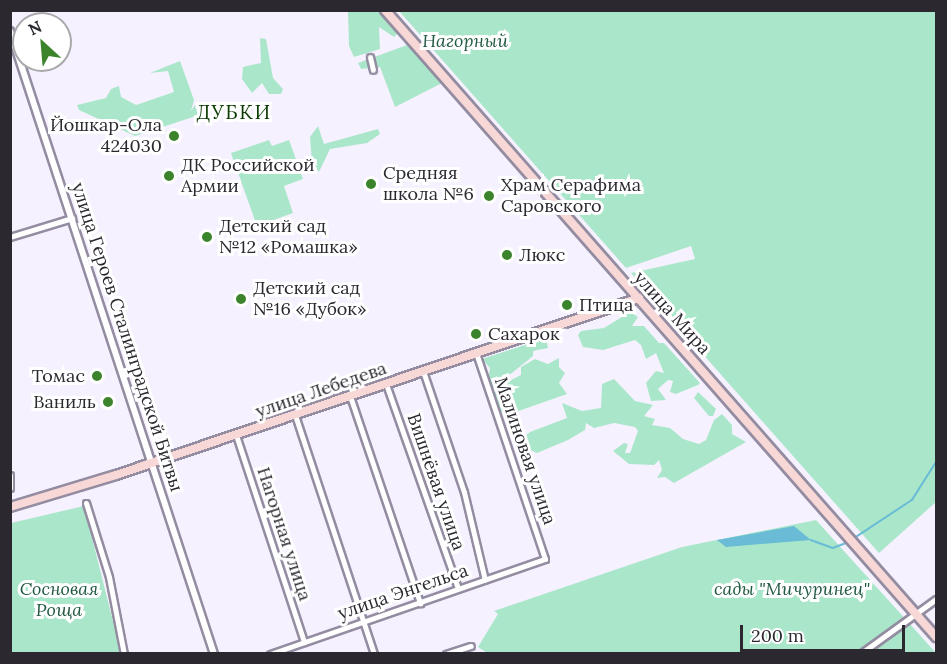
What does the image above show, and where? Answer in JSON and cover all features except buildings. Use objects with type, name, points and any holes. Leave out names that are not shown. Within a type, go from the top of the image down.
[{"type":"main road","name":"улица Мира","points":[[385,10],[936,637]]},
{"type":"main road","name":"улица Лебедева","points":[[10,507],[152,463],[639,298]]},
{"type":"street","name":"улица Героев Сталинградской Битвы","points":[[10,31],[214,654]]},
{"type":"street","points":[[369,57],[374,70]]},
{"type":"street","points":[[10,237],[72,218]]},
{"type":"street","name":"Малиновая улица","points":[[476,353],[545,559]]},
{"type":"street","points":[[423,371],[464,492],[485,580]]},
{"type":"street","name":"Вишнёвая улица","points":[[386,384],[458,589]]},
{"type":"street","points":[[350,396],[420,603]]},
{"type":"street","points":[[295,415],[374,654]]},
{"type":"street","name":"Нагорная улица","points":[[236,435],[304,642]]},
{"type":"street","points":[[10,475],[10,488]]},
{"type":"street","points":[[86,503],[109,577],[124,654]]},
{"type":"street","name":"улица Энгельса","points":[[270,654],[545,559]]},
{"type":"street","points":[[860,654],[914,612],[936,600]]},
{"type":"street","points":[[447,654],[471,646]]},
{"type":"green space","points":[[348,11],[381,11],[398,33],[394,37],[379,27],[380,49],[354,57],[349,46]]},
{"type":"green space","name":"Нагорный","points":[[399,11],[936,11],[936,502],[879,553],[631,273],[695,259],[691,246],[626,268]]},
{"type":"green space","points":[[260,38],[266,39],[273,78],[283,89],[281,94],[269,94],[262,83],[252,93],[242,79],[243,67],[261,63]]},
{"type":"green space","points":[[407,45],[418,49],[444,82],[395,107],[380,67],[361,69],[358,63]]},
{"type":"green space","points":[[180,61],[194,100],[191,111],[195,105],[198,115],[135,136],[79,110],[77,105],[106,98],[111,89],[119,86],[121,97],[136,105],[174,92],[168,71],[150,73]]},
{"type":"green space","points":[[318,126],[324,144],[378,129],[380,134],[367,143],[330,149],[319,172],[312,163],[310,137]]},
{"type":"green space","points":[[269,140],[272,146],[289,140],[303,179],[284,186],[293,213],[257,226],[231,153]]},
{"type":"green space","points":[[630,312],[638,317],[632,326],[644,326],[659,343],[664,343],[700,383],[698,385],[676,394],[670,392],[673,381],[668,380],[658,389],[666,400],[651,401],[646,383],[656,371],[664,373],[656,353],[646,359],[641,345],[635,340],[603,350],[583,347],[578,335],[581,331],[604,328]]},
{"type":"green space","points":[[546,338],[548,348],[533,351],[533,356],[512,373],[498,380],[491,393],[487,387],[490,368],[482,359]]},
{"type":"green space","points":[[559,358],[559,367],[565,373],[559,383],[567,394],[510,414],[499,411],[494,393],[501,385],[521,375],[521,367],[535,359],[548,364]]},
{"type":"green space","points":[[614,379],[635,401],[653,405],[644,416],[655,419],[652,425],[670,428],[683,439],[699,444],[706,440],[714,420],[722,414],[732,425],[732,434],[746,442],[674,483],[665,477],[657,478],[662,470],[659,460],[654,465],[629,464],[613,451],[624,443],[628,444],[625,453],[630,453],[638,431],[635,427],[614,423],[594,428],[586,423],[585,430],[537,453],[522,446],[520,440],[530,432],[567,418],[562,403],[582,411],[601,408],[602,384]]},
{"type":"green space","points":[[698,392],[716,409],[713,416],[709,416],[694,398]]},
{"type":"green space","name":"Сосновая Роща","points":[[84,506],[121,653],[11,654],[11,523]]},
{"type":"green space","name":"сады \"Мичуринец\"","points":[[816,520],[936,653],[489,654],[478,647],[498,614],[494,611],[682,547]]},
{"type":"water","points":[[794,526],[811,540],[726,547],[717,540]]},
{"type":"waterway","points":[[853,539],[912,500],[936,462]]},
{"type":"waterway","points":[[811,540],[833,548],[849,542]]},
{"type":"place","name":"Йошкар-Ола 424030","points":[[174,136]]},
{"type":"place","name":"ДК Российской Армии","points":[[169,176]]},
{"type":"place","name":"Средняя школа №6","points":[[371,184]]},
{"type":"place","name":"Храм Серафима Саровского","points":[[489,196]]},
{"type":"place","name":"Детский сад №12 «Ромашка»","points":[[207,237]]},
{"type":"place","name":"Люкс","points":[[507,255]]},
{"type":"place","name":"Детский сад №16 «Дубок»","points":[[241,299]]},
{"type":"place","name":"Птица","points":[[567,305]]},
{"type":"place","name":"Сахарок","points":[[476,334]]},
{"type":"place","name":"Томас","points":[[97,376]]},
{"type":"place","name":"Ваниль","points":[[108,402]]},
{"type":"district","name":"ДУБКИ","points":[[234,111]]}]
